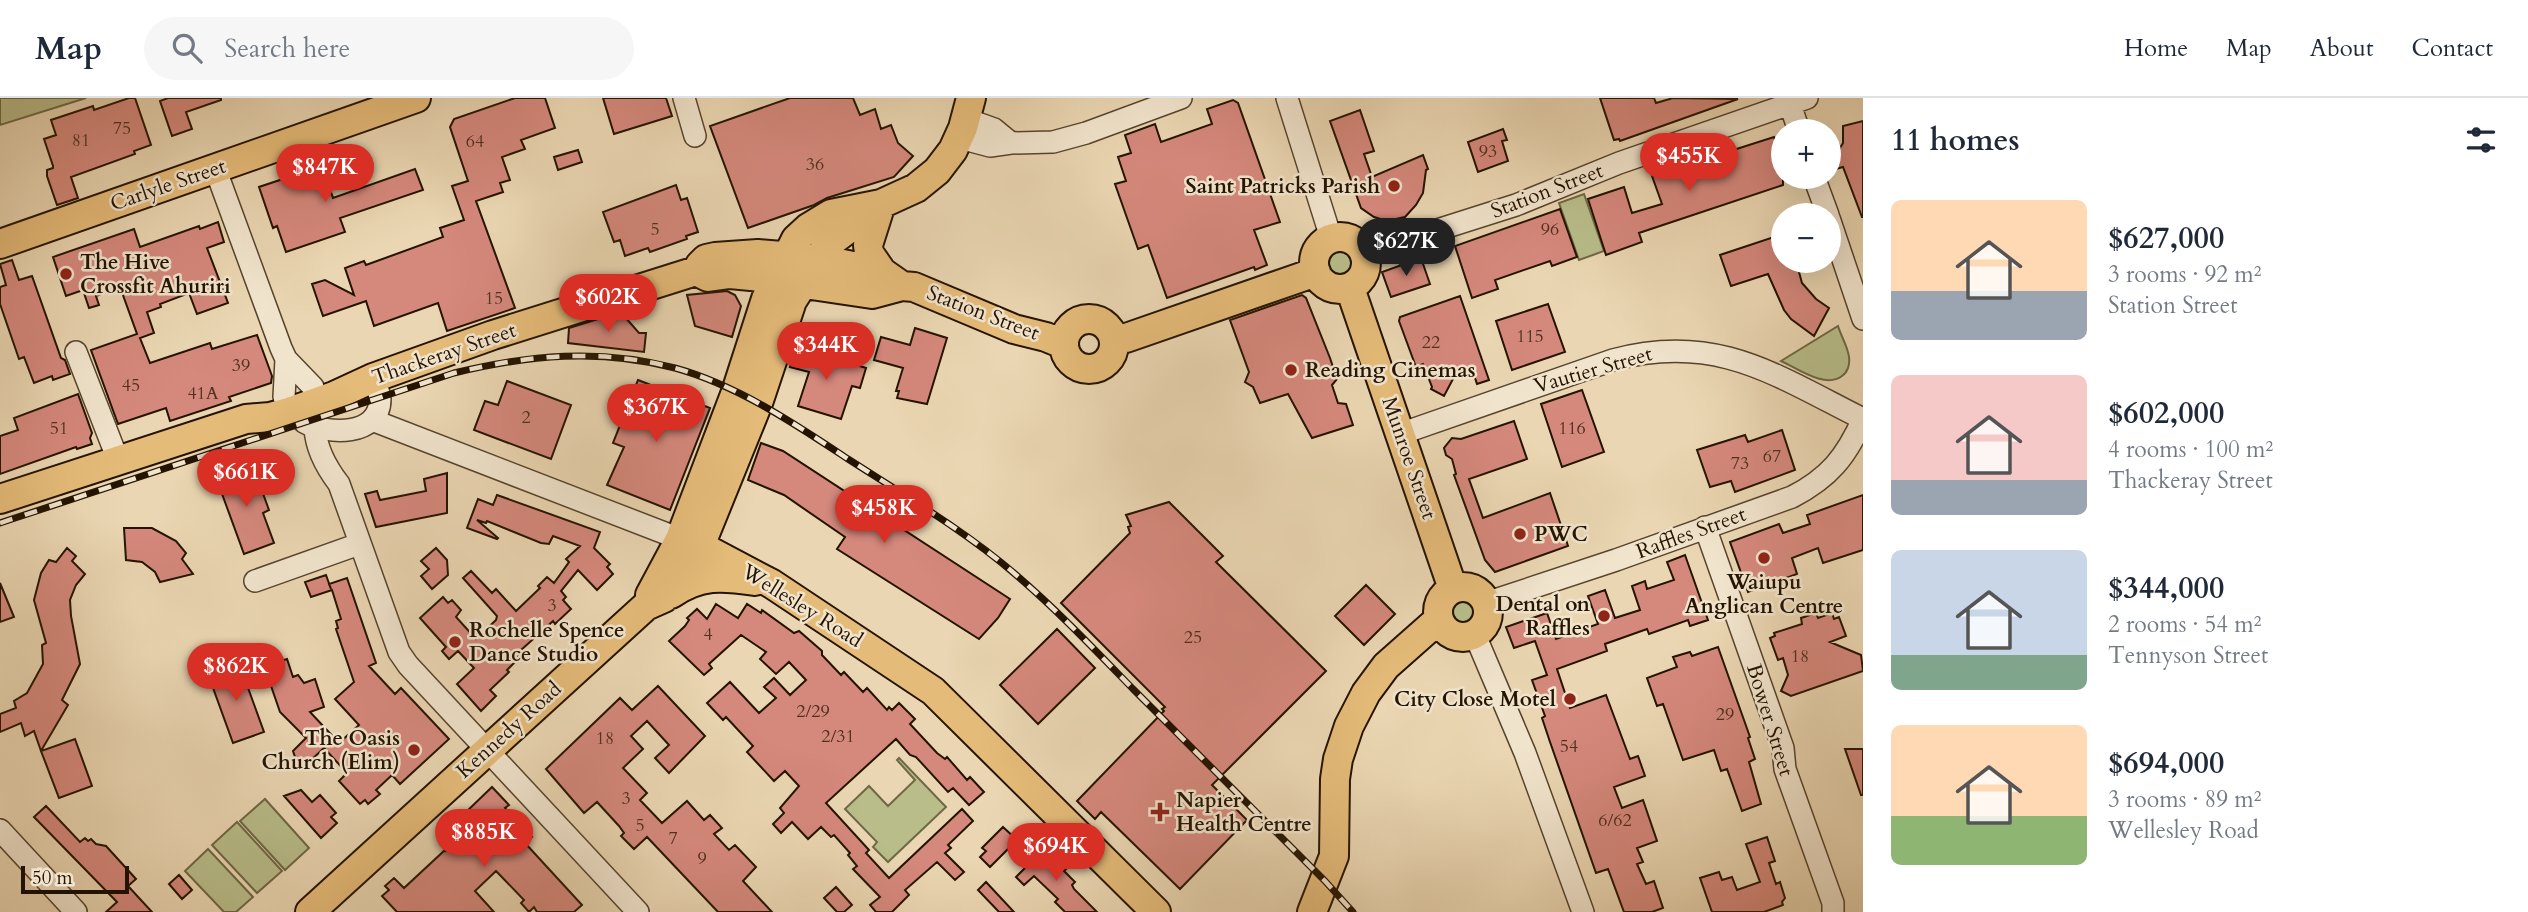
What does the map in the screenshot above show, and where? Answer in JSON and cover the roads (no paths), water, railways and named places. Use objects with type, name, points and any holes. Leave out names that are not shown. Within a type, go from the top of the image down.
[{"type":"main road","name":"Carlyle Street","points":[[0,244],[416,98]]},
{"type":"main road","points":[[717,475],[758,403],[792,301],[828,244],[881,204],[916,188],[927,179],[945,161],[966,118]]},
{"type":"main road","points":[[717,475],[736,393],[755,330],[781,267],[796,239],[831,214],[881,204]]},
{"type":"main road","points":[[881,204],[867,245],[869,253],[892,279]]},
{"type":"main road","points":[[1347,237],[1365,253],[1365,271],[1357,284],[1350,288],[1332,288],[1325,284],[1316,272],[1314,264],[1317,250],[1331,238],[1347,237]]},
{"type":"main road","name":"Thackeray Street","points":[[0,499],[246,419],[265,403],[286,404],[334,396],[363,382],[494,335],[696,271],[706,259],[758,254],[781,267],[811,271]]},
{"type":"main road","name":"Station Street","points":[[811,271],[892,279],[1014,328],[1063,344]]},
{"type":"main road","points":[[1114,338],[1126,338],[1316,272]]},
{"type":"main road","name":"Munroe Street","points":[[1350,288],[1453,589]]},
{"type":"main road","name":"Station Street","points":[[1090,318],[1101,321],[1109,328],[1114,338],[1110,359],[1091,370],[1080,369],[1071,363],[1065,354],[1065,334],[1080,320],[1090,318]]},
{"type":"main road","name":"Thackeray Street","points":[[286,404],[313,387],[331,381],[363,382]]},
{"type":"main road","name":"Kennedy Road","points":[[310,912],[486,749],[655,602],[690,567],[690,542],[717,475]]},
{"type":"main road","name":"Wellesley Road","points":[[690,542],[772,584],[933,691],[1156,912]]},
{"type":"main road","points":[[655,602],[699,579],[731,578],[772,584]]},
{"type":"main road","points":[[1453,589],[1475,589],[1482,594],[1486,603],[1487,621],[1484,629],[1475,635],[1453,636],[1444,630],[1438,620],[1439,600],[1453,589]]},
{"type":"main road","points":[[1312,912],[1334,856],[1335,779],[1338,760],[1357,708],[1396,654],[1438,620]]},
{"type":"street","points":[[684,98],[695,136]]},
{"type":"street","points":[[1287,98],[1331,238]]},
{"type":"street","points":[[966,118],[990,146],[1039,143],[1069,139],[1176,99]]},
{"type":"street","points":[[1795,100],[1797,119]]},
{"type":"street","name":"Station Street","points":[[1365,253],[1516,205],[1619,163],[1795,100]]},
{"type":"street","points":[[215,168],[286,359],[286,404],[315,428],[339,432],[359,427],[372,420],[380,398],[363,382]]},
{"type":"street","points":[[1841,255],[1863,319]]},
{"type":"street","name":"Vautier Street","points":[[1400,434],[1613,360],[1639,353],[1679,349],[1747,363],[1863,419]]},
{"type":"street","points":[[76,352],[118,460]]},
{"type":"street","points":[[286,359],[313,387]]},
{"type":"street","name":"Raffles Street","points":[[1486,603],[1792,497],[1813,486],[1830,472],[1845,454],[1863,419]]},
{"type":"street","name":"Wellesley Road","points":[[372,420],[690,542]]},
{"type":"street","points":[[315,428],[326,468],[339,484]]},
{"type":"street","points":[[339,432],[336,454],[339,484],[399,652],[408,665],[638,912]]},
{"type":"street","name":"Bower Street","points":[[1705,527],[1783,748],[1785,769],[1833,903],[1833,912]]},
{"type":"street","points":[[255,581],[359,544]]},
{"type":"street","points":[[1475,635],[1525,753],[1583,912]]},
{"type":"street","points":[[0,830],[76,912]]},
{"type":"railway","points":[[0,523],[454,373],[509,362],[564,356],[619,358],[675,368],[721,384],[786,419],[934,514],[996,558],[1076,630],[1353,912]]},
{"type":"place","name":"Saint Patricks Parish","points":[[1394,186]]},
{"type":"place","name":"The Hive Crossfit Ahuriri","points":[[66,274]]},
{"type":"place","name":"Reading Cinemas","points":[[1291,370]]},
{"type":"place","name":"PWC","points":[[1520,534]]},
{"type":"place","name":"Waiupu Anglican Centre","points":[[1764,558]]},
{"type":"place","name":"Dental on Raffles","points":[[1604,616]]},
{"type":"place","name":"Rochelle Spence Dance Studio","points":[[455,642]]},
{"type":"place","name":"City Close Motel","points":[[1570,699]]},
{"type":"place","name":"The Oasis Church (Elim)","points":[[414,750]]},
{"type":"place","name":"Napier Health Centre","points":[[1160,812]]}]
